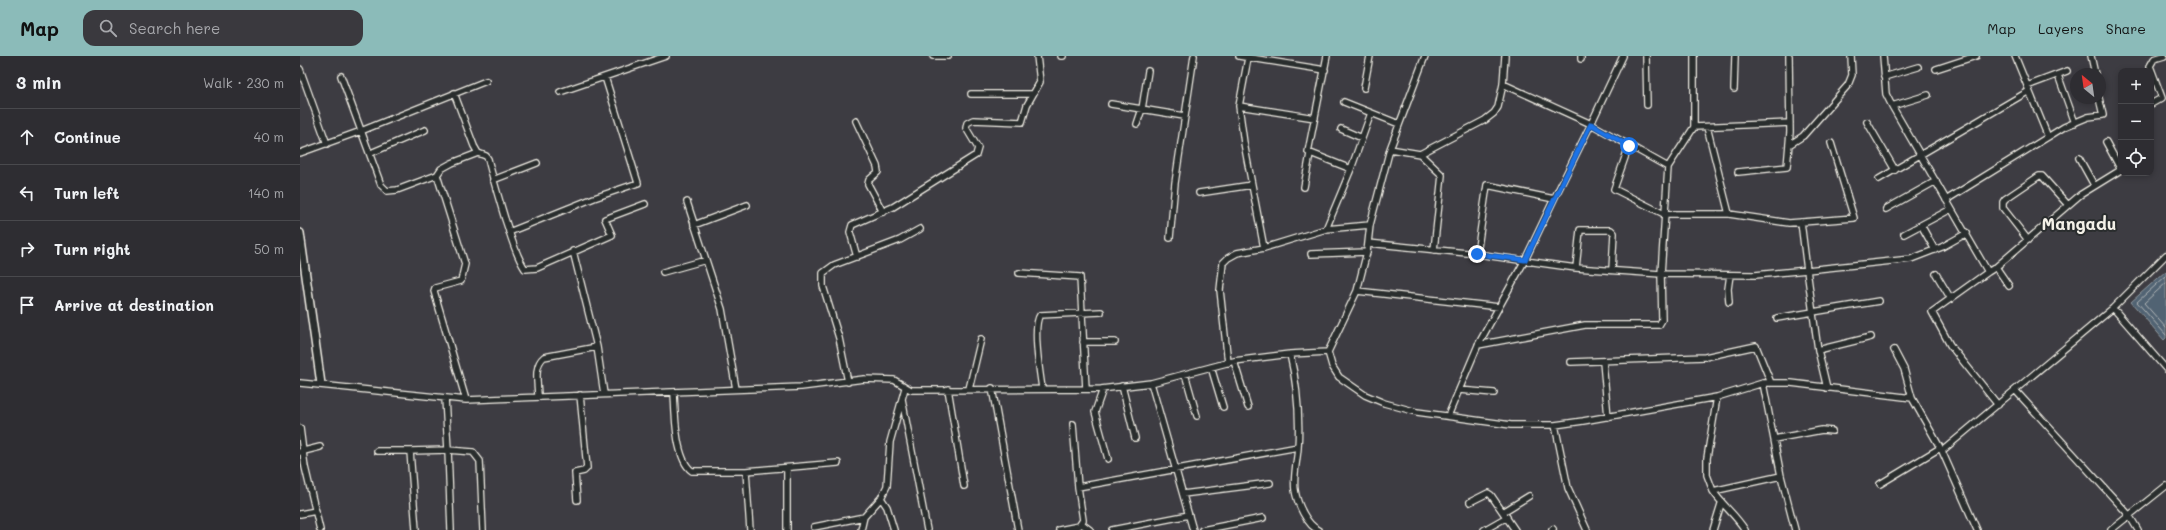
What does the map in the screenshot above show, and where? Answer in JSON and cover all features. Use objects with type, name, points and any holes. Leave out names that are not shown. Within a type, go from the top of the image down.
[{"type":"street","points":[[560,92],[666,56]]},
{"type":"street","points":[[933,56],[948,56]]},
{"type":"street","points":[[857,257],[850,232],[852,225],[883,212],[976,155],[978,148],[966,128],[967,123],[973,120],[1022,122],[1033,94],[1040,82],[1037,56]]},
{"type":"street","points":[[1170,238],[1175,183],[1194,56]]},
{"type":"street","points":[[1239,56],[1324,70]]},
{"type":"street","points":[[1304,187],[1310,154],[1308,152],[1327,56]]},
{"type":"street","points":[[1364,88],[1370,56]]},
{"type":"street","points":[[1425,56],[1390,149],[1370,225],[1367,252],[1357,291],[1328,352],[1332,366],[1339,377],[1365,395],[1384,403],[1417,412],[1511,425],[1555,425],[1608,417],[1717,397],[1763,383],[1791,383],[1912,398]]},
{"type":"street","points":[[1420,154],[1485,120],[1494,113],[1503,84],[1505,56]]},
{"type":"street","points":[[1448,416],[1478,345],[1525,260],[1623,56]]},
{"type":"street","points":[[1646,56],[1647,105]]},
{"type":"street","points":[[1478,345],[1585,326],[1659,324],[1662,320],[1661,274],[1668,167],[1694,127],[1694,56]]},
{"type":"street","points":[[1734,89],[1735,56]]},
{"type":"street","points":[[1738,172],[1787,167],[1790,123],[1789,56]]},
{"type":"street","points":[[1789,145],[1803,136],[1848,85],[1852,76],[1851,56]]},
{"type":"street","points":[[1883,56],[1886,94],[1988,272]]},
{"type":"street","points":[[1936,69],[1976,56]]},
{"type":"street","points":[[2015,56],[2048,137]]},
{"type":"street","points":[[2092,56],[2094,68]]},
{"type":"street","points":[[2151,68],[2150,66],[2154,59],[2164,56]]},
{"type":"street","points":[[1248,58],[1239,106],[1264,248]]},
{"type":"street","points":[[1884,77],[1918,67]]},
{"type":"street","points":[[300,69],[327,144]]},
{"type":"street","points":[[1136,124],[1142,109],[1148,71]]},
{"type":"street","points":[[1879,179],[1921,155],[2028,88],[2067,71]]},
{"type":"street","points":[[2058,74],[2075,123]]},
{"type":"street","points":[[341,76],[361,131],[371,153],[381,185],[387,191],[397,190],[437,175],[442,169],[452,163],[478,153],[486,156],[519,261],[525,269],[537,268],[612,235],[605,219],[645,204]]},
{"type":"street","points":[[509,232],[594,198],[638,183],[605,77]]},
{"type":"street","points":[[2154,77],[2162,98],[2154,102]]},
{"type":"street","points":[[300,153],[361,131],[486,81]]},
{"type":"street","points":[[1503,84],[1591,124],[1668,167]]},
{"type":"street","points":[[454,93],[478,153]]},
{"type":"street","points":[[972,94],[1033,94]]},
{"type":"street","points":[[1892,106],[1928,95]]},
{"type":"street","points":[[1344,102],[1399,124]]},
{"type":"street","points":[[1111,104],[1184,116]]},
{"type":"street","points":[[1946,200],[2048,137],[2075,123],[2103,115],[2100,104]]},
{"type":"street","points":[[1239,106],[1315,118]]},
{"type":"street","points":[[1326,230],[1351,169],[1370,113]]},
{"type":"street","points":[[856,121],[877,166],[878,172],[869,180],[868,184],[883,212]]},
{"type":"street","points":[[1868,122],[1895,170]]},
{"type":"street","points":[[1694,127],[1790,123]]},
{"type":"street","points":[[1706,127],[1729,214]]},
{"type":"street","points":[[1341,129],[1362,138]]},
{"type":"street","points":[[371,153],[425,130]]},
{"type":"street","points":[[1998,405],[1950,345],[1932,312],[1996,267],[2068,205],[2094,185],[2119,171],[2120,168],[2106,142]]},
{"type":"street","points":[[1629,146],[1614,189],[1664,214],[1729,214],[1789,223],[1854,218],[1831,143]]},
{"type":"street","points":[[1390,149],[1420,154],[1442,175],[1434,250]]},
{"type":"street","points":[[1310,154],[1351,169]]},
{"type":"street","points":[[2079,158],[2094,185]]},
{"type":"street","points":[[493,180],[537,163]]},
{"type":"street","points":[[437,175],[465,264],[461,281],[435,288],[434,291],[466,400]]},
{"type":"street","points":[[2028,240],[2003,208],[2003,202],[2005,199],[2038,176],[2042,176],[2068,205]]},
{"type":"street","points":[[1886,209],[1936,181]]},
{"type":"street","points":[[1199,193],[1252,185]]},
{"type":"street","points":[[1477,254],[1487,185],[1554,199]]},
{"type":"street","points":[[687,202],[723,313],[736,389]]},
{"type":"street","points":[[694,225],[747,205]]},
{"type":"street","points":[[1904,234],[1951,209]]},
{"type":"street","points":[[1801,222],[1812,313],[1818,350],[1827,388]]},
{"type":"street","points":[[1248,407],[1231,362],[1220,290],[1223,263],[1237,253],[1264,248],[1326,230],[1370,225]]},
{"type":"street","points":[[1921,225],[1935,250]]},
{"type":"street","points":[[1576,268],[1579,231],[1581,228],[1613,230],[1612,270]]},
{"type":"street","points":[[848,382],[839,338],[822,279],[823,273],[834,265],[900,240],[920,229]]},
{"type":"street","points":[[300,233],[303,277],[321,384]]},
{"type":"street","points":[[1368,243],[1477,254],[1576,268],[1661,274],[1730,275],[1806,270],[1911,259],[1935,250],[1967,233]]},
{"type":"street","points":[[573,251],[597,347],[604,394]]},
{"type":"street","points":[[1311,254],[1367,252]]},
{"type":"street","points":[[1880,484],[1941,450],[1998,405],[2113,308],[2166,255]]},
{"type":"street","points":[[663,272],[706,260]]},
{"type":"street","points":[[1996,267],[2009,286]]},
{"type":"street","points":[[1019,273],[1080,277],[1086,389]]},
{"type":"street","points":[[1936,274],[1951,299]]},
{"type":"street","points":[[1730,275],[1728,289],[1730,302]]},
{"type":"street","points":[[1357,291],[1499,307]]},
{"type":"street","points":[[1777,318],[1879,301]]},
{"type":"street","points":[[2113,308],[2166,369]]},
{"type":"street","points":[[1042,388],[1037,356],[1038,318],[1044,314],[1101,312]]},
{"type":"street","points":[[1818,350],[1871,337]]},
{"type":"street","points":[[969,389],[981,339]]},
{"type":"street","points":[[1083,342],[1115,342]]},
{"type":"street","points":[[1571,362],[1705,357],[1756,346],[1771,383]]},
{"type":"street","points":[[538,397],[537,368],[541,360],[597,347]]},
{"type":"street","points":[[1894,350],[1904,369],[1912,398],[1941,450],[1977,530]]},
{"type":"street","points":[[300,383],[466,400],[580,394],[801,387],[864,379],[894,380],[905,388],[911,390],[992,388],[1103,389],[1151,383],[1231,362],[1290,354],[1328,352]]},
{"type":"street","points":[[1290,354],[1295,375],[1298,447],[1295,489],[1300,508],[1314,530]]},
{"type":"street","points":[[1603,362],[1608,417]]},
{"type":"street","points":[[1211,367],[1223,407]]},
{"type":"street","points":[[1185,374],[1198,416]]},
{"type":"street","points":[[1151,383],[1175,469],[1190,515],[1193,530]]},
{"type":"street","points":[[1763,383],[1781,476],[1795,530]]},
{"type":"street","points":[[1122,386],[1135,438]]},
{"type":"street","points":[[861,530],[864,517],[881,498],[889,476],[890,442],[905,388]]},
{"type":"street","points":[[992,388],[1018,530]]},
{"type":"street","points":[[948,389],[964,486]]},
{"type":"street","points":[[1103,389],[1095,412],[1108,459]]},
{"type":"street","points":[[1459,390],[1494,393]]},
{"type":"street","points":[[2015,390],[2129,515],[2138,530]]},
{"type":"street","points":[[674,392],[677,433],[682,453],[688,468],[692,471],[787,468],[838,463]]},
{"type":"street","points":[[577,500],[575,473],[584,471],[587,468],[580,394]]},
{"type":"street","points":[[1717,397],[1707,458],[1707,475],[1712,491],[1722,504],[1737,517],[1745,530]]},
{"type":"street","points":[[445,398],[451,530]]},
{"type":"street","points":[[901,398],[927,530]]},
{"type":"street","points":[[1073,424],[1078,487],[1083,516],[1082,524]]},
{"type":"street","points":[[1555,425],[1568,488],[1587,530]]},
{"type":"street","points":[[300,428],[302,452],[320,530]]},
{"type":"street","points":[[1774,440],[1822,430],[1832,431]]},
{"type":"street","points":[[302,452],[320,447]]},
{"type":"street","points":[[1078,487],[1298,447]]},
{"type":"street","points":[[377,451],[448,450],[473,452],[478,456],[480,461],[483,530]]},
{"type":"street","points":[[410,451],[416,530]]},
{"type":"street","points":[[787,468],[787,530]]},
{"type":"street","points":[[746,470],[750,530]]},
{"type":"street","points":[[1712,491],[1781,476]]},
{"type":"street","points":[[1183,494],[1270,483]]},
{"type":"street","points":[[2111,530],[2166,486]]},
{"type":"street","points":[[1470,502],[1488,493],[1505,514],[1515,530]]},
{"type":"street","points":[[1484,530],[1529,496]]},
{"type":"street","points":[[881,498],[887,508],[894,530]]},
{"type":"street","points":[[1713,530],[1722,504]]},
{"type":"street","points":[[300,514],[316,511]]},
{"type":"street","points":[[1112,530],[1190,515]]},
{"type":"street","points":[[814,527],[864,517]]},
{"type":"street","points":[[1202,530],[1263,518]]},
{"type":"street","points":[[1059,530],[1082,524]]},
{"type":"street","points":[[1082,524],[1090,530]]},
{"type":"water","points":[[2166,271],[2166,338],[2164,340],[2131,302]]},
{"type":"district","name":"Mangadu","points":[[2079,223]]},
{"type":"route","points":[[1477,254],[1525,260],[1591,124],[1629,146]]}]
